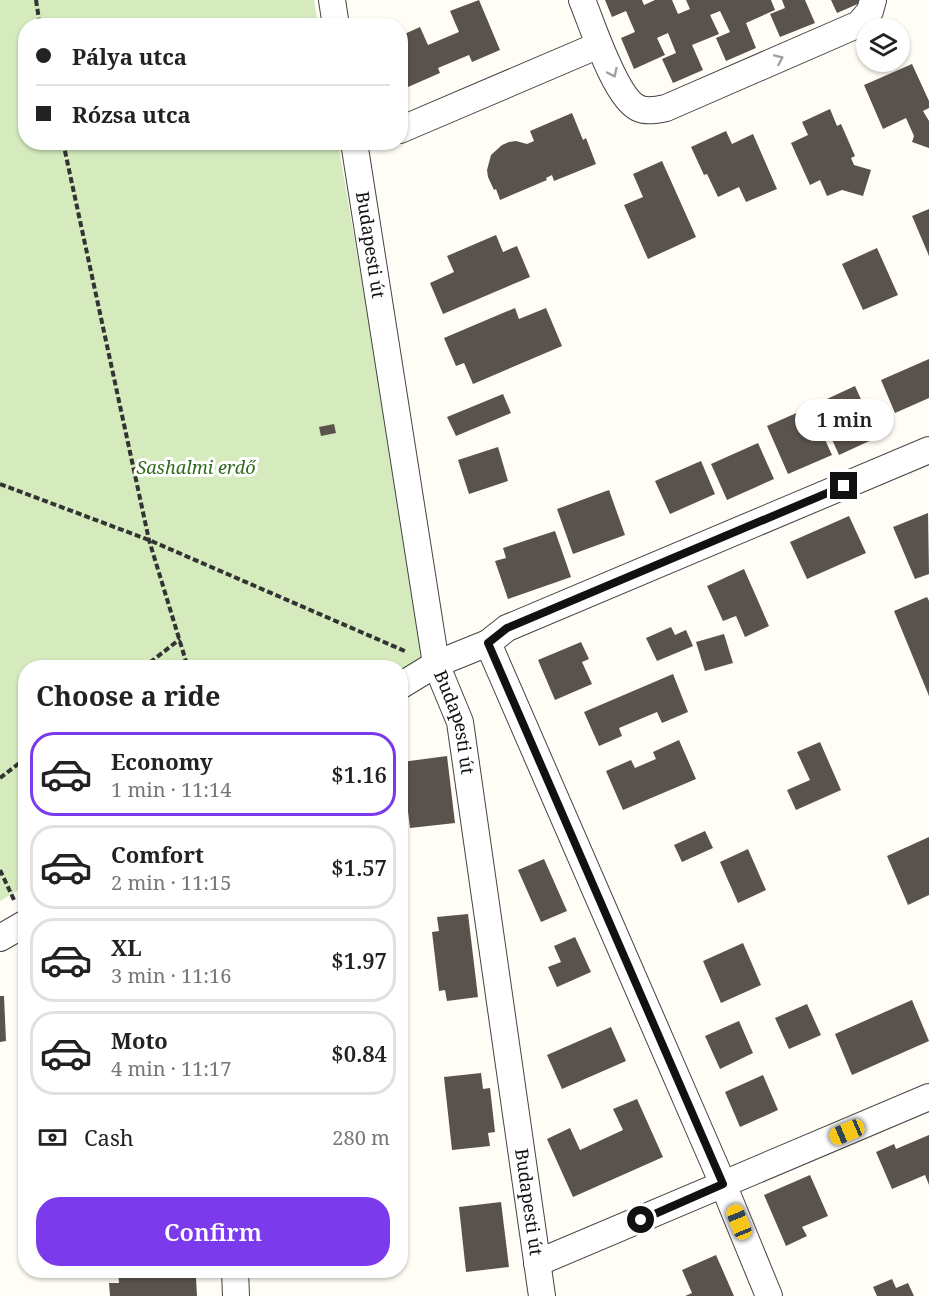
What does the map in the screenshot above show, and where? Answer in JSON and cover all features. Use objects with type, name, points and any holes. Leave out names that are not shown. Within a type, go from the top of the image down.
[{"type":"street","points":[[332,0],[335,18]]},
{"type":"street","points":[[582,0],[599,45],[621,92],[638,108],[656,110],[666,108],[859,24],[870,11],[873,0]]},
{"type":"street","points":[[408,127],[599,45]]},
{"type":"street","name":"Budapesti út","points":[[361,150],[436,664],[459,722],[542,1296]]},
{"type":"street","points":[[408,681],[436,664],[488,643],[507,628],[929,450]]},
{"type":"street","points":[[488,643],[723,1184],[769,1296]]},
{"type":"street","points":[[0,938],[18,927]]},
{"type":"street","points":[[537,1263],[929,1097]]},
{"type":"street","points":[[235,1278],[236,1296]]},
{"type":"path","points":[[36,0],[39,18]]},
{"type":"path","points":[[65,150],[149,540],[186,660]]},
{"type":"path","points":[[0,484],[149,540],[436,664]]},
{"type":"path","points":[[153,660],[180,639]]},
{"type":"path","points":[[0,778],[18,764]]},
{"type":"path","points":[[0,870],[18,908]]},
{"type":"green space","name":"Sashalmi erdő","points":[[0,0],[314,0],[317,18],[18,18],[18,150],[339,150],[427,661],[408,672],[408,660],[18,660],[18,890],[0,901]]},
{"type":"building","points":[[479,0],[500,50],[472,62],[469,55],[438,68],[440,73],[408,87],[408,32],[420,27],[428,45],[459,32],[450,11]]},
{"type":"building","points":[[605,0],[642,0],[644,5],[655,0],[672,0],[678,14],[690,9],[686,0],[771,0],[775,10],[746,23],[756,48],[726,61],[716,38],[730,32],[720,11],[710,15],[719,34],[692,45],[703,70],[673,83],[662,59],[676,53],[668,33],[657,38],[665,55],[634,69],[621,38],[635,32],[626,11],[612,17]]},
{"type":"building","points":[[782,0],[805,0],[815,23],[780,37],[770,14],[785,8]]},
{"type":"building","points":[[831,0],[867,0],[837,13]]},
{"type":"building","points":[[912,64],[929,101],[929,108],[923,111],[929,121],[929,148],[912,142],[914,136],[906,118],[883,129],[864,85],[894,72],[910,72]]},
{"type":"building","points":[[830,109],[837,126],[841,124],[855,156],[851,158],[854,165],[871,170],[863,196],[842,190],[827,196],[820,180],[810,185],[791,143],[808,135],[802,122]]},
{"type":"building","points":[[572,113],[583,140],[586,138],[596,164],[554,181],[552,175],[546,178],[547,180],[500,200],[488,177],[487,170],[491,155],[509,142],[527,144],[534,141],[530,131]]},
{"type":"building","points":[[726,131],[732,144],[753,134],[777,189],[746,202],[739,187],[718,197],[707,174],[704,175],[691,147]]},
{"type":"building","points":[[662,161],[696,237],[648,259],[624,205],[643,197],[633,174]]},
{"type":"building","points":[[929,209],[929,256],[912,216]]},
{"type":"building","points":[[496,235],[503,252],[517,246],[530,277],[443,314],[430,283],[454,272],[447,256]]},
{"type":"building","points":[[877,248],[898,295],[863,310],[842,264]]},
{"type":"building","points":[[515,308],[519,319],[546,308],[562,346],[473,384],[464,363],[456,366],[444,338]]},
{"type":"building","points":[[929,359],[929,398],[895,413],[881,380]]},
{"type":"building","points":[[855,386],[878,437],[839,455],[816,404]]},
{"type":"building","points":[[503,394],[511,413],[456,436],[447,417]]},
{"type":"building","points":[[810,407],[832,455],[788,474],[767,426]]},
{"type":"building","points":[[334,424],[336,433],[321,436],[319,427]]},
{"type":"building","points":[[758,443],[774,479],[727,500],[711,464]]},
{"type":"building","points":[[498,447],[508,481],[469,494],[458,460]]},
{"type":"building","points":[[701,461],[715,494],[670,514],[655,481]]},
{"type":"building","points":[[609,490],[625,535],[573,554],[557,509]]},
{"type":"building","points":[[928,513],[929,574],[915,579],[893,527]]},
{"type":"building","points":[[849,516],[866,553],[807,579],[790,542]]},
{"type":"building","points":[[555,531],[571,577],[508,599],[495,561],[506,558],[503,548]]},
{"type":"building","points":[[744,569],[769,626],[745,637],[736,616],[723,621],[707,586]]},
{"type":"building","points":[[927,597],[929,601],[929,696],[894,611]]},
{"type":"building","points":[[671,627],[675,635],[686,630],[693,646],[657,661],[646,638]]},
{"type":"building","points":[[724,634],[733,663],[705,671],[696,642]]},
{"type":"building","points":[[581,642],[589,659],[582,662],[592,684],[555,700],[538,660]]},
{"type":"building","points":[[673,674],[688,712],[662,723],[657,712],[619,728],[622,736],[599,746],[584,712]]},
{"type":"building","points":[[679,740],[696,779],[623,810],[606,771],[631,760],[635,768],[656,759],[653,752]]},
{"type":"building","points":[[820,742],[841,790],[796,810],[787,790],[810,780],[797,752]]},
{"type":"building","points":[[447,756],[455,823],[410,828],[408,761]]},
{"type":"building","points":[[705,831],[713,848],[682,862],[674,845]]},
{"type":"building","points":[[929,837],[929,895],[908,905],[887,856]]},
{"type":"building","points":[[748,849],[766,890],[738,903],[720,862]]},
{"type":"building","points":[[544,859],[567,911],[541,922],[518,870]]},
{"type":"building","points":[[468,914],[478,997],[447,1001],[445,990],[439,991],[432,932],[439,931],[437,917]]},
{"type":"building","points":[[575,937],[591,972],[557,987],[548,967],[561,962],[554,946]]},
{"type":"building","points":[[743,943],[761,985],[721,1003],[703,961]]},
{"type":"building","points":[[0,996],[4,996],[6,1041],[0,1042]]},
{"type":"building","points":[[912,1000],[929,1041],[852,1075],[835,1034]]},
{"type":"building","points":[[807,1004],[821,1035],[789,1049],[775,1018]]},
{"type":"building","points":[[739,1021],[753,1053],[720,1069],[705,1036]]},
{"type":"building","points":[[611,1027],[626,1061],[562,1089],[547,1055]]},
{"type":"building","points":[[481,1073],[483,1089],[490,1088],[495,1132],[488,1133],[490,1146],[452,1150],[444,1077]]},
{"type":"building","points":[[763,1075],[778,1110],[740,1127],[725,1092]]},
{"type":"building","points":[[637,1099],[663,1157],[573,1197],[547,1139],[570,1128],[580,1150],[623,1130],[613,1109]]},
{"type":"building","points":[[929,1135],[929,1185],[925,1175],[892,1189],[876,1152],[894,1144],[896,1149]]},
{"type":"building","points":[[810,1175],[828,1216],[802,1227],[807,1236],[786,1246],[764,1195]]},
{"type":"building","points":[[501,1202],[509,1267],[466,1272],[459,1207]]},
{"type":"building","points":[[716,1255],[734,1296],[685,1296],[692,1293],[682,1270]]},
{"type":"building","points":[[119,1278],[196,1278],[197,1296],[110,1296],[109,1283],[119,1283]]},
{"type":"building","points":[[892,1279],[896,1288],[908,1283],[914,1296],[877,1296],[873,1287]]},
{"type":"route","points":[[641,1220],[723,1184],[488,643],[507,628],[844,486]]}]
